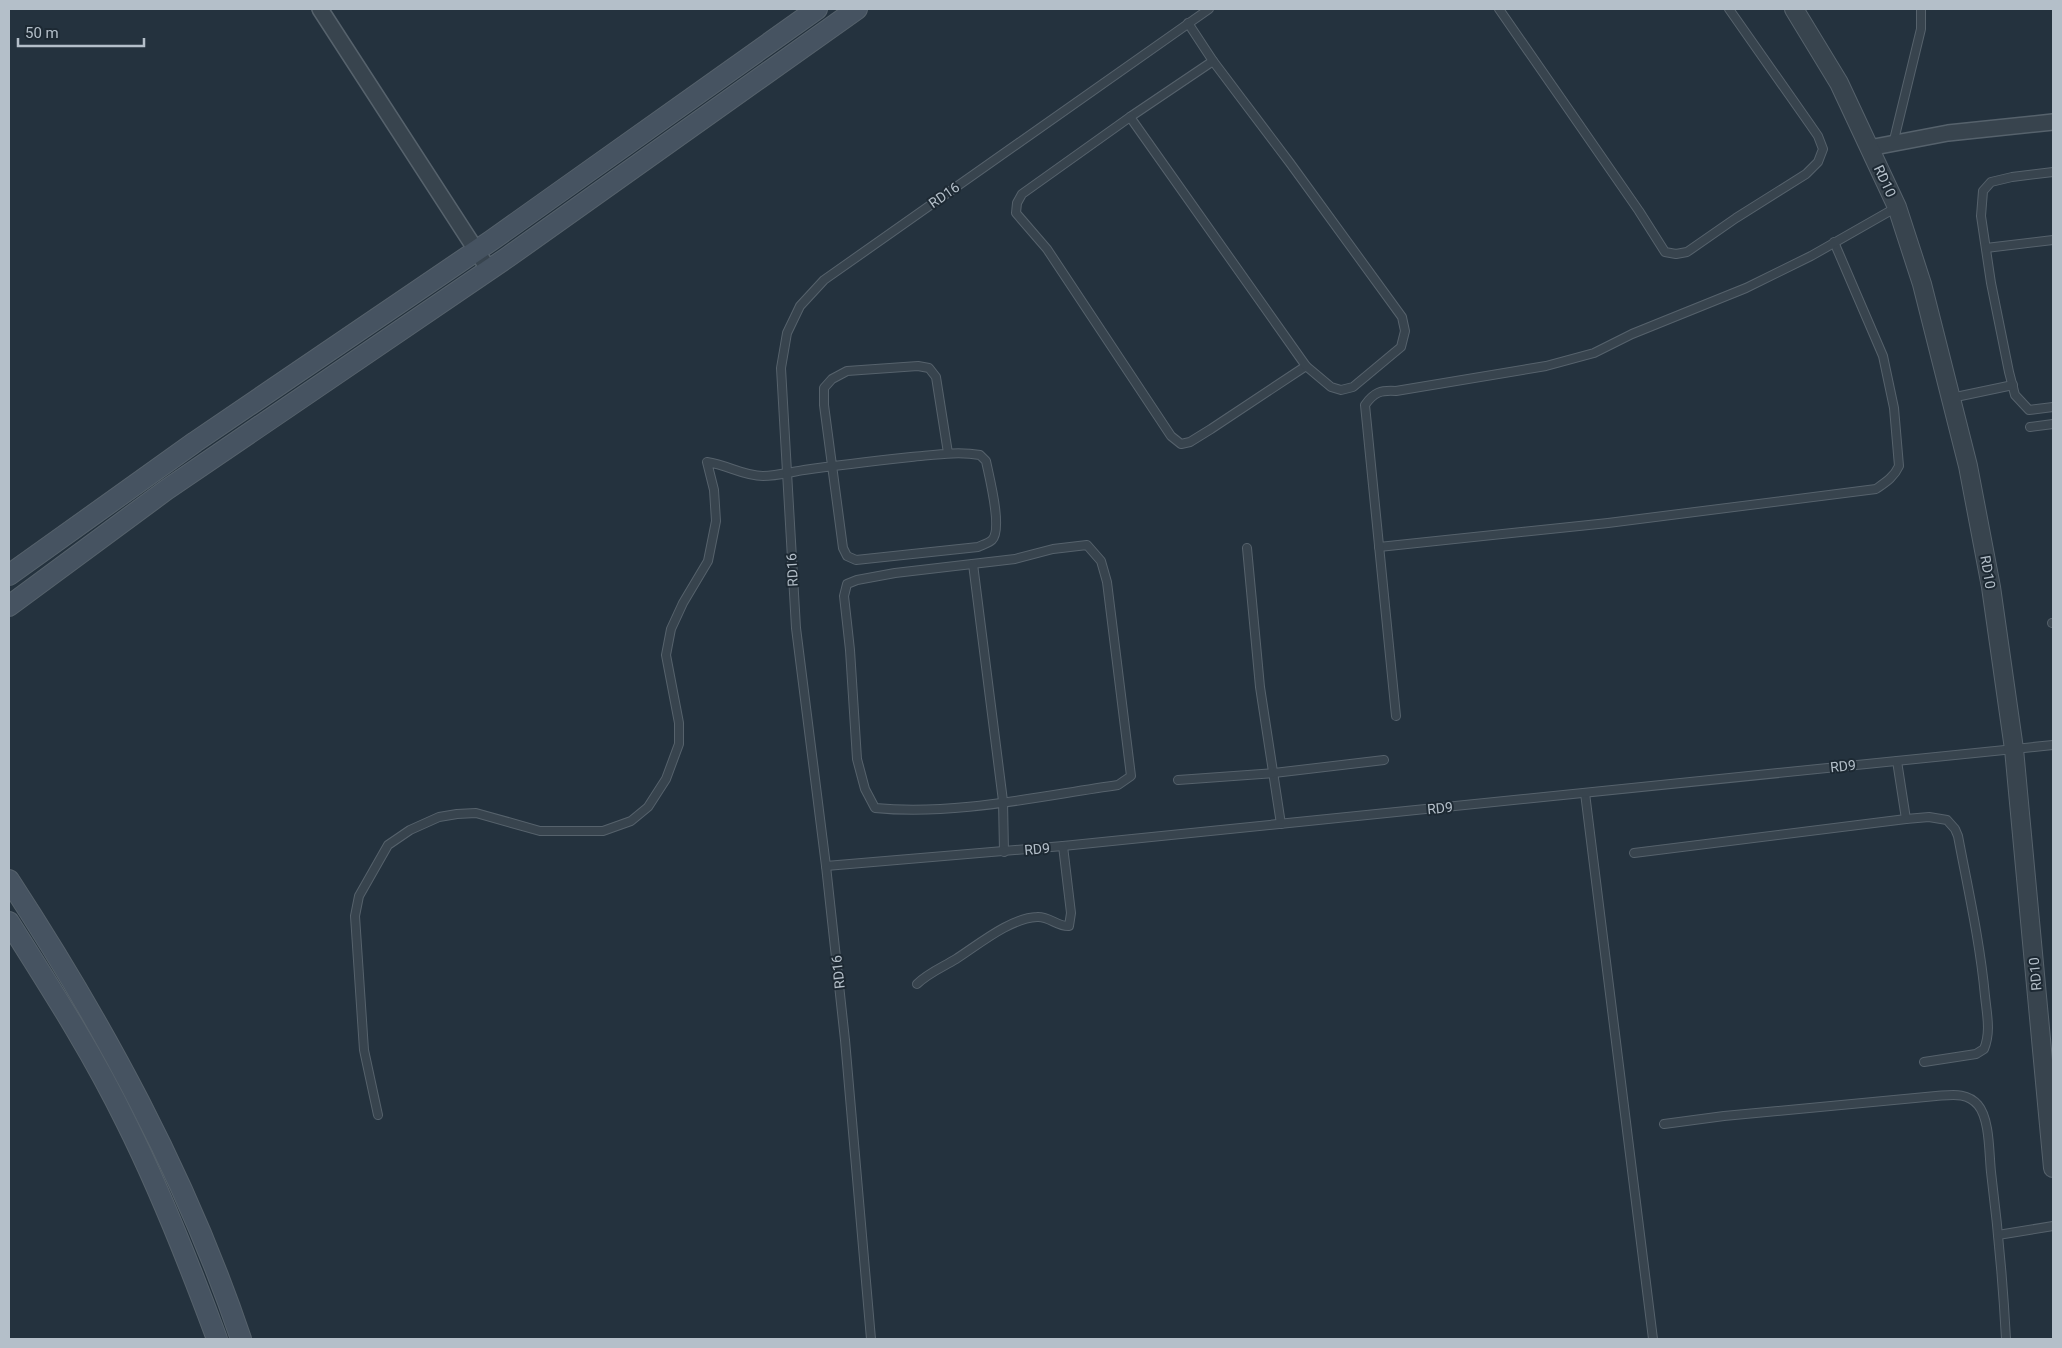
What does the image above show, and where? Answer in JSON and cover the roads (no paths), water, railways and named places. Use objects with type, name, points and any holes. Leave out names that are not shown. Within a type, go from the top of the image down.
[{"type":"main road","points":[[9,575],[194,442],[477,250],[817,9]]},
{"type":"main road","points":[[9,606],[166,490],[490,270],[857,9]]},
{"type":"main road","points":[[9,880],[63,963],[132,1085],[167,1154],[189,1204],[241,1339]]},
{"type":"main road","points":[[9,922],[70,1020],[126,1122],[171,1222],[217,1339]]},
{"type":"street","points":[[320,9],[490,270]]},
{"type":"street","name":"RD10","points":[[1794,9],[1839,83],[1897,207],[1922,284],[1968,466],[1991,587],[2014,749],[2053,1168]]},
{"type":"street","points":[[1869,148],[1948,133],[2053,122]]},
{"type":"lane","name":"RD16","points":[[871,1339],[845,1040],[826,866],[796,628],[781,368],[787,334],[800,306],[824,280],[1209,9]]},
{"type":"lane","points":[[1499,9],[1639,211],[1665,252],[1676,254],[1687,252],[1736,218],[1806,174],[1818,162],[1823,149],[1818,136],[1809,122],[1728,9]]},
{"type":"lane","points":[[1892,144],[1921,30],[1921,9]]},
{"type":"lane","points":[[1130,117],[1306,366],[1331,387],[1341,390],[1353,387],[1401,348],[1405,331],[1402,317],[1213,61],[1188,23]]},
{"type":"lane","points":[[1213,61],[1022,194],[1017,203],[1016,213],[1048,249],[1171,436],[1181,444],[1190,442],[1306,366]]},
{"type":"lane","points":[[2053,172],[2012,177],[1991,182],[1983,191],[1981,216],[1991,283],[2015,395],[2029,410],[2053,407]]},
{"type":"lane","points":[[1396,716],[1365,404],[1372,395],[1382,390],[1396,391],[1546,366],[1594,353],[1632,334],[1746,288],[1811,256],[1897,207]]},
{"type":"lane","points":[[1986,248],[2053,240]]},
{"type":"lane","points":[[1380,546],[1608,523],[1876,489],[1888,481],[1899,466],[1894,408],[1883,356],[1834,242]]},
{"type":"lane","points":[[378,1116],[364,1050],[355,916],[359,896],[388,845],[410,830],[439,817],[476,813],[540,831],[603,831],[631,821],[648,807],[666,779],[679,744],[679,723],[666,655],[671,629],[708,561],[716,521],[714,490],[707,462],[723,464],[749,475],[765,476],[833,466],[948,453],[980,455],[986,461],[996,515],[996,532],[992,540],[978,547],[856,560],[847,556],[843,548],[833,466],[824,405],[824,388],[832,379],[847,371],[918,366],[929,368],[936,377],[948,453]]},
{"type":"lane","points":[[1951,398],[2013,385]]},
{"type":"lane","points":[[2030,427],[2053,424]]},
{"type":"lane","points":[[1088,545],[1101,560],[1106,582],[1131,776],[1118,785],[945,809],[902,811],[875,808],[865,789],[857,759],[850,650],[844,596],[847,584],[857,580],[895,573],[973,564],[1015,559],[1053,549],[1088,545]]},
{"type":"lane","points":[[1247,548],[1260,687],[1281,824]]},
{"type":"lane","points":[[973,564],[1003,801],[1004,852]]},
{"type":"lane","name":"RD9","points":[[826,866],[1004,852],[2053,745]]},
{"type":"lane","points":[[1178,780],[1274,773],[1384,760]]},
{"type":"lane","points":[[1897,761],[1906,819]]},
{"type":"lane","points":[[1585,793],[1653,1339]]},
{"type":"lane","points":[[1634,853],[1919,817],[1948,820],[1955,829],[1978,938],[1984,976],[1989,1032],[1984,1049],[1976,1054],[1924,1062]]},
{"type":"lane","points":[[917,984],[923,978],[957,958],[983,939],[1029,918],[1046,918],[1066,927],[1069,926],[1071,913],[1064,846]]},
{"type":"lane","points":[[1664,1124],[1724,1116],[1964,1095],[1983,1111],[1998,1235],[2006,1339]]},
{"type":"lane","points":[[1998,1235],[2053,1226]]}]
